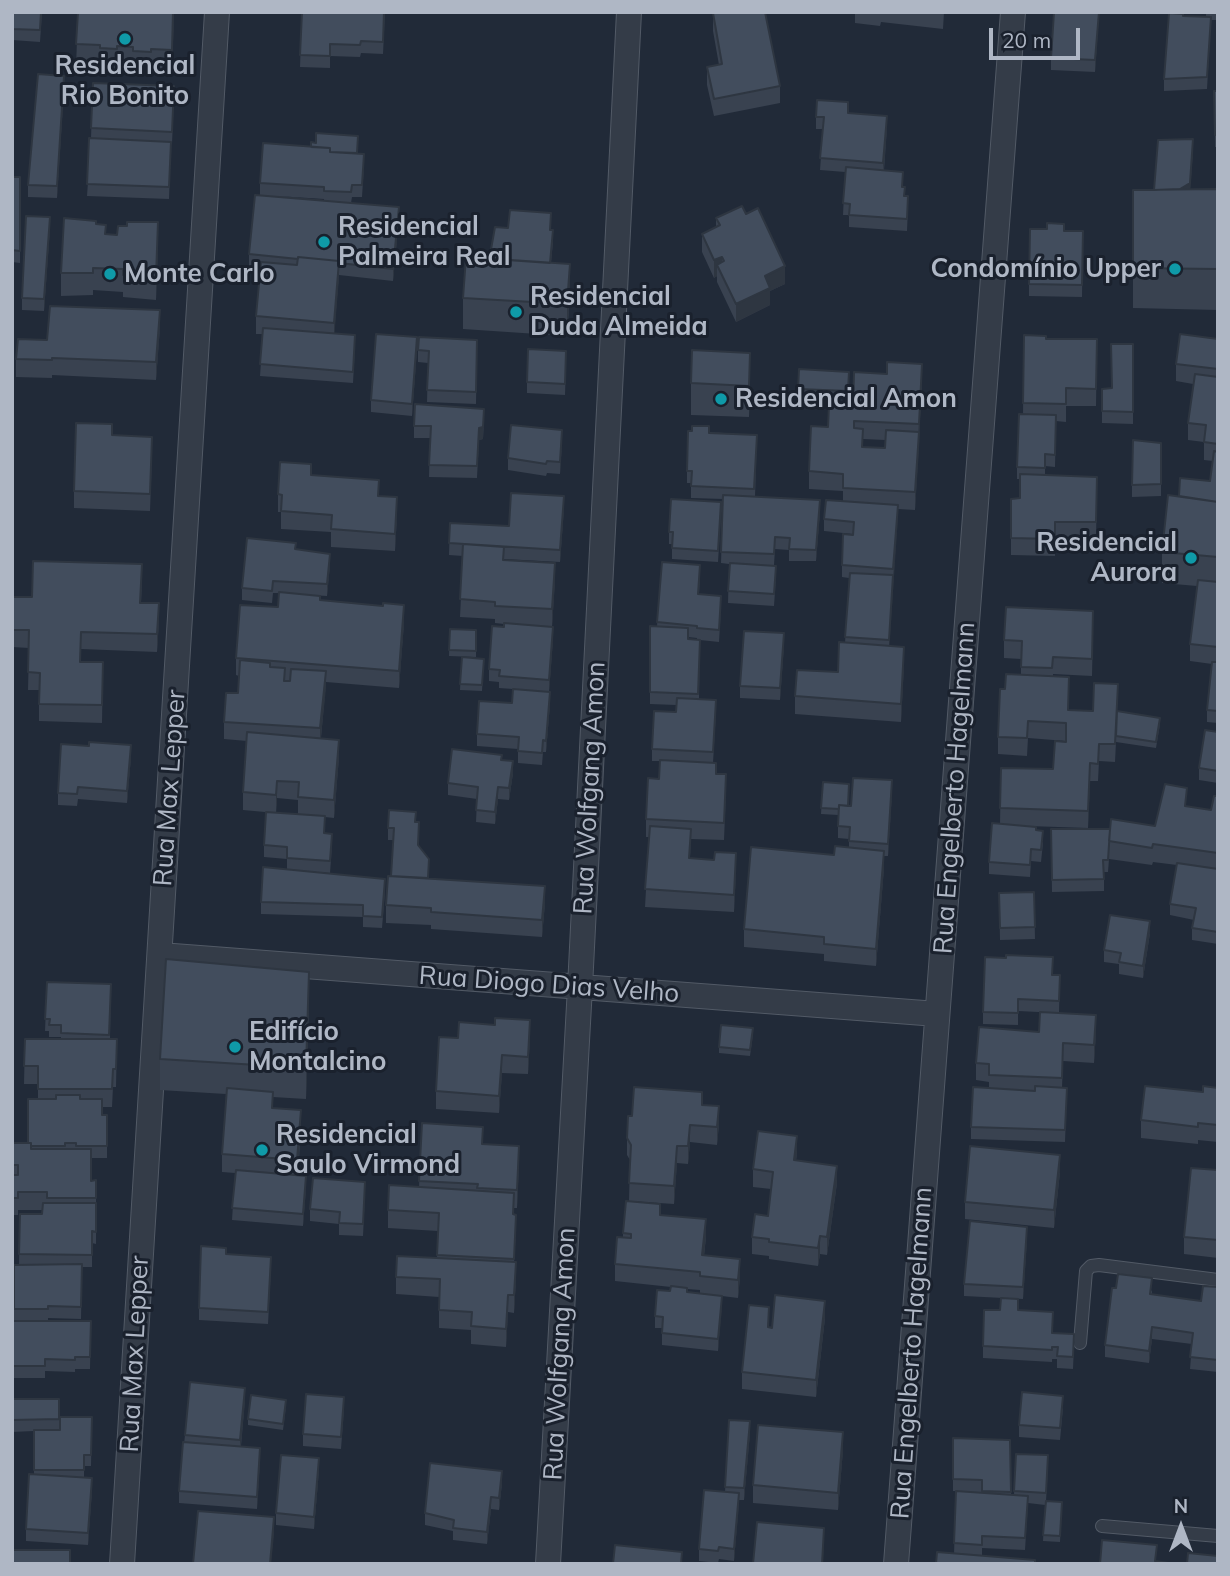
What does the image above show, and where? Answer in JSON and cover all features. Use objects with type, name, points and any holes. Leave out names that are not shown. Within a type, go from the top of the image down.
[{"type":"street","name":"Rua Max Lepper","points":[[122,1564],[218,12]]},
{"type":"street","name":"Rua Wolfgang Amon","points":[[548,1564],[629,12]]},
{"type":"street","name":"Rua Engelberto Hagelmann","points":[[896,1564],[1013,12]]},
{"type":"street","name":"Rua Diogo Dias Velho","points":[[160,955],[937,1014]]},
{"type":"lane","points":[[1080,1343],[1086,1271],[1091,1266],[1218,1280]]},
{"type":"lane","points":[[1102,1526],[1218,1536]]},
{"type":"building","points":[[12,12],[41,12],[40,30],[12,29]]},
{"type":"building","name":"Residencial Rio Bonito","points":[[78,12],[173,12],[172,50],[133,51],[133,47],[117,46],[117,49],[76,44]]},
{"type":"building","points":[[302,12],[384,12],[383,42],[361,41],[360,45],[330,44],[330,56],[300,55]]},
{"type":"building","points":[[765,12],[780,86],[714,99],[707,67],[722,64],[713,13]]},
{"type":"building","points":[[1054,12],[1099,12],[1095,60],[1051,58]]},
{"type":"building","points":[[1169,13],[1211,17],[1207,77],[1164,79]]},
{"type":"building","points":[[38,74],[64,76],[57,186],[28,185]]},
{"type":"building","points":[[93,83],[174,86],[172,132],[91,128]]},
{"type":"building","points":[[1214,91],[1218,91],[1218,135],[1215,135]]},
{"type":"building","points":[[817,100],[848,102],[848,113],[887,116],[883,163],[820,158],[824,117],[816,117]]},
{"type":"building","points":[[316,133],[358,136],[357,153],[330,152],[330,148],[311,147],[311,142],[316,143]]},
{"type":"building","points":[[89,138],[171,142],[169,187],[87,184]]},
{"type":"building","points":[[1193,139],[1190,183],[1180,189],[1154,190],[1158,140]]},
{"type":"building","points":[[263,143],[330,148],[330,152],[364,154],[362,185],[352,185],[351,192],[324,191],[324,187],[260,183]]},
{"type":"building","points":[[846,167],[903,172],[902,187],[905,187],[904,196],[908,196],[907,219],[849,215],[850,204],[843,203]]},
{"type":"building","points":[[12,177],[20,177],[20,251],[12,250]]},
{"type":"building","points":[[1218,189],[1218,269],[1133,268],[1133,190]]},
{"type":"building","name":"Residencial Palmeira Real","points":[[255,195],[399,207],[393,269],[339,261],[249,254]]},
{"type":"building","points":[[742,206],[746,214],[758,208],[785,266],[765,276],[770,288],[736,304],[717,265],[724,261],[722,257],[714,260],[702,234],[720,225],[716,218]]},
{"type":"building","points":[[510,210],[551,213],[550,230],[553,230],[550,263],[493,259],[494,255],[490,255],[495,227],[508,228]]},
{"type":"building","points":[[26,216],[50,217],[44,299],[22,298]]},
{"type":"building","points":[[64,218],[96,221],[96,224],[106,225],[105,234],[117,235],[118,226],[127,226],[127,222],[158,222],[156,277],[123,275],[123,269],[93,268],[93,273],[61,273]]},
{"type":"building","points":[[1047,223],[1064,224],[1064,231],[1083,231],[1082,285],[1029,284],[1030,229],[1047,229]]},
{"type":"building","points":[[298,257],[339,261],[334,323],[256,316],[261,262],[297,265]]},
{"type":"building","points":[[466,257],[570,264],[567,304],[463,298]]},
{"type":"building","points":[[50,306],[160,310],[156,362],[16,359],[18,339],[47,340]]},
{"type":"building","points":[[263,328],[355,335],[353,372],[260,364]]},
{"type":"building","points":[[376,334],[417,337],[412,404],[371,400]]},
{"type":"building","points":[[1180,334],[1218,339],[1218,369],[1176,364]]},
{"type":"building","points":[[1024,335],[1046,336],[1046,339],[1097,339],[1096,389],[1066,388],[1066,404],[1023,403]]},
{"type":"building","points":[[419,337],[477,340],[476,392],[427,390],[429,351],[418,350]]},
{"type":"building","points":[[1111,344],[1133,344],[1133,412],[1102,411],[1102,389],[1112,388]]},
{"type":"building","points":[[528,349],[566,351],[565,384],[527,382]]},
{"type":"building","points":[[692,350],[750,353],[749,386],[691,383]]},
{"type":"building","points":[[887,362],[922,364],[919,424],[854,421],[854,428],[863,429],[862,447],[885,448],[886,430],[919,432],[915,492],[843,488],[843,474],[809,471],[811,426],[828,427],[829,405],[853,406],[854,372],[887,374]]},
{"type":"building","points":[[799,369],[849,372],[848,391],[798,389]]},
{"type":"building","points":[[1195,374],[1218,377],[1218,444],[1204,442],[1206,425],[1188,423]]},
{"type":"building","points":[[415,404],[484,409],[483,427],[479,428],[477,466],[429,465],[431,426],[414,426]]},
{"type":"building","points":[[1019,414],[1056,415],[1055,455],[1045,454],[1045,468],[1017,467]]},
{"type":"building","points":[[76,423],[112,424],[112,435],[152,437],[150,494],[74,491]]},
{"type":"building","points":[[511,425],[562,430],[560,462],[547,461],[546,464],[508,458]]},
{"type":"building","points":[[692,426],[709,426],[709,433],[757,435],[754,489],[691,486],[692,471],[687,471],[688,431],[692,431]]},
{"type":"building","points":[[1133,440],[1161,443],[1161,484],[1132,485]]},
{"type":"building","points":[[1214,451],[1218,452],[1218,502],[1179,496],[1180,478],[1210,481]]},
{"type":"building","points":[[280,462],[311,464],[311,475],[379,480],[378,496],[397,497],[395,534],[331,529],[332,515],[281,511],[282,495],[278,494]]},
{"type":"building","points":[[1020,474],[1097,477],[1096,522],[1055,522],[1055,539],[1011,538],[1011,499],[1020,498]]},
{"type":"building","points":[[511,493],[564,496],[560,550],[449,543],[450,523],[509,526]]},
{"type":"building","points":[[723,495],[820,500],[816,550],[789,549],[790,538],[775,537],[774,554],[721,552]]},
{"type":"building","points":[[1168,495],[1218,502],[1218,557],[1162,552]]},
{"type":"building","points":[[671,499],[721,502],[718,551],[672,548],[673,532],[669,532]]},
{"type":"building","points":[[826,500],[898,505],[893,569],[842,565],[843,534],[853,535],[854,522],[824,519]]},
{"type":"building","points":[[247,538],[296,543],[295,549],[330,554],[327,584],[273,581],[272,591],[242,588]]},
{"type":"building","points":[[463,544],[504,547],[503,560],[555,563],[552,609],[495,606],[495,602],[460,599]]},
{"type":"building","points":[[33,561],[142,564],[140,603],[159,603],[157,634],[81,632],[80,662],[103,662],[102,705],[39,704],[40,673],[28,672],[29,630],[12,630],[12,597],[32,597]]},
{"type":"building","points":[[662,562],[700,565],[698,594],[721,596],[719,630],[657,622]]},
{"type":"building","points":[[730,563],[776,566],[774,594],[728,591]]},
{"type":"building","points":[[850,573],[893,575],[889,640],[845,637]]},
{"type":"building","points":[[1198,580],[1218,582],[1218,647],[1190,644]]},
{"type":"building","points":[[279,592],[320,596],[320,600],[383,606],[383,603],[404,605],[399,671],[236,658],[240,605],[278,607]]},
{"type":"building","points":[[1006,607],[1093,611],[1092,659],[1053,657],[1052,668],[1021,667],[1022,641],[1004,640]]},
{"type":"building","points":[[504,623],[553,627],[549,680],[499,676],[500,670],[489,669],[492,626],[504,627]]},
{"type":"building","points":[[650,626],[688,628],[688,639],[700,640],[698,694],[650,692]]},
{"type":"building","points":[[450,629],[476,630],[476,651],[449,650]]},
{"type":"building","points":[[744,631],[784,633],[780,688],[740,686]]},
{"type":"building","points":[[839,642],[904,647],[901,704],[795,696],[797,670],[838,672]]},
{"type":"building","points":[[462,657],[484,659],[482,685],[460,684]]},
{"type":"building","points":[[240,660],[270,663],[270,667],[285,668],[284,681],[290,681],[291,669],[326,671],[320,728],[224,722],[226,693],[238,693]]},
{"type":"building","points":[[1212,662],[1218,662],[1218,711],[1207,710]]},
{"type":"building","points":[[1006,674],[1069,677],[1068,710],[1093,711],[1094,683],[1118,684],[1115,744],[1099,744],[1098,764],[1090,763],[1088,811],[1000,808],[1001,768],[1053,769],[1055,741],[1066,742],[1066,723],[1028,721],[1027,738],[998,737],[1000,689],[1005,689]]},
{"type":"building","points":[[513,689],[550,692],[546,741],[543,740],[542,753],[518,751],[519,737],[477,734],[479,701],[512,703]]},
{"type":"building","points":[[677,698],[716,700],[713,752],[652,749],[654,711],[676,712]]},
{"type":"building","points":[[1117,711],[1160,718],[1156,742],[1116,736]]},
{"type":"building","points":[[1205,730],[1218,732],[1218,771],[1199,768]]},
{"type":"building","points":[[247,732],[339,740],[334,800],[298,797],[299,782],[277,781],[276,795],[243,792]]},
{"type":"building","points":[[89,742],[131,745],[127,791],[78,787],[77,794],[58,793],[61,744],[89,746]]},
{"type":"building","points":[[452,749],[502,755],[501,760],[513,761],[509,788],[498,787],[495,812],[476,810],[478,787],[448,783]]},
{"type":"building","points":[[660,760],[716,763],[716,774],[726,774],[724,823],[646,819],[648,778],[659,779]]},
{"type":"building","points":[[853,778],[892,780],[888,844],[849,841],[850,827],[838,826],[839,805],[851,806]]},
{"type":"building","points":[[823,782],[849,784],[848,806],[839,805],[839,809],[821,808]]},
{"type":"building","points":[[1165,784],[1187,788],[1185,806],[1211,810],[1214,796],[1218,796],[1218,853],[1153,844],[1152,848],[1109,841],[1111,819],[1155,826]]},
{"type":"building","points":[[389,810],[416,812],[415,822],[419,822],[418,845],[429,859],[428,878],[391,876],[394,828],[388,828]]},
{"type":"building","points":[[266,812],[325,816],[324,833],[332,834],[330,861],[287,858],[287,847],[264,845]]},
{"type":"building","points":[[992,823],[1036,827],[1036,830],[1043,831],[1041,850],[1031,849],[1030,865],[989,862]]},
{"type":"building","points":[[650,826],[691,829],[689,858],[714,860],[715,852],[736,853],[734,895],[645,889]]},
{"type":"building","points":[[1051,829],[1110,829],[1108,860],[1103,860],[1104,879],[1052,880]]},
{"type":"building","points":[[835,846],[884,851],[876,949],[824,944],[824,937],[744,929],[751,847],[834,855]]},
{"type":"building","points":[[1177,863],[1218,869],[1218,932],[1192,928],[1196,908],[1170,904]]},
{"type":"building","points":[[263,867],[385,879],[382,917],[363,916],[363,905],[261,902]]},
{"type":"building","points":[[388,876],[545,886],[542,920],[431,912],[431,908],[386,905]]},
{"type":"building","points":[[1034,892],[1035,927],[1000,928],[999,893]]},
{"type":"building","points":[[1110,915],[1150,921],[1143,966],[1119,962],[1121,953],[1104,950]]},
{"type":"building","points":[[1006,955],[1053,957],[1052,975],[1060,975],[1059,1001],[1018,999],[1018,1013],[983,1012],[985,957],[1006,958]]},
{"type":"building","name":"Edifício Montalcino","points":[[166,959],[309,972],[306,1068],[160,1059]]},
{"type":"building","points":[[47,982],[111,984],[109,1035],[61,1033],[61,1025],[49,1025],[50,1019],[45,1019]]},
{"type":"building","points":[[1040,1012],[1096,1015],[1094,1045],[1063,1043],[1062,1078],[989,1075],[989,1064],[976,1063],[979,1027],[1039,1032]]},
{"type":"building","points":[[495,1018],[530,1020],[528,1057],[502,1055],[499,1096],[436,1091],[439,1037],[458,1038],[459,1022],[495,1025]]},
{"type":"building","points":[[721,1025],[753,1028],[750,1050],[719,1047]]},
{"type":"building","points":[[25,1039],[117,1039],[112,1089],[38,1089],[38,1066],[24,1066]]},
{"type":"building","points":[[1035,1086],[1067,1088],[1065,1130],[971,1127],[973,1087],[1035,1091]]},
{"type":"building","points":[[1145,1086],[1203,1092],[1203,1086],[1218,1088],[1218,1125],[1198,1123],[1198,1127],[1141,1120]]},
{"type":"building","points":[[634,1087],[702,1092],[702,1105],[719,1106],[717,1127],[690,1125],[688,1146],[677,1146],[674,1186],[629,1183],[631,1145],[627,1138],[628,1116],[632,1116]]},
{"type":"building","name":"Residencial Saulo Virmond","points":[[227,1088],[273,1092],[272,1108],[301,1110],[297,1160],[222,1154]]},
{"type":"building","points":[[56,1095],[102,1099],[102,1115],[107,1115],[107,1146],[76,1146],[76,1143],[65,1143],[65,1146],[31,1146],[31,1143],[28,1143],[28,1099],[56,1099]]},
{"type":"building","points":[[422,1123],[483,1127],[482,1144],[519,1146],[517,1190],[477,1188],[478,1184],[419,1181]]},
{"type":"building","points":[[758,1131],[797,1136],[794,1160],[837,1166],[827,1237],[820,1236],[818,1248],[769,1242],[769,1239],[752,1237],[755,1214],[768,1216],[773,1172],[753,1169]]},
{"type":"building","points":[[12,1143],[31,1143],[31,1149],[91,1149],[91,1181],[96,1180],[96,1198],[47,1198],[47,1192],[18,1192],[18,1198],[12,1198],[12,1175],[18,1175],[18,1165],[12,1165]]},
{"type":"building","points":[[970,1146],[1060,1155],[1054,1210],[965,1202]]},
{"type":"building","points":[[1191,1168],[1218,1170],[1218,1240],[1184,1237]]},
{"type":"building","points":[[236,1170],[306,1176],[303,1214],[232,1208]]},
{"type":"building","points":[[313,1178],[365,1182],[363,1224],[339,1223],[340,1212],[310,1209]]},
{"type":"building","points":[[389,1185],[514,1193],[514,1259],[437,1255],[439,1213],[388,1210]]},
{"type":"building","points":[[626,1201],[660,1204],[660,1215],[706,1219],[702,1255],[740,1259],[738,1280],[700,1276],[700,1272],[615,1264],[617,1237],[631,1238],[631,1234],[623,1233]]},
{"type":"building","points":[[43,1203],[96,1203],[96,1232],[92,1231],[92,1255],[19,1254],[20,1214],[42,1214]]},
{"type":"building","points":[[970,1221],[1027,1227],[1023,1287],[964,1284]]},
{"type":"building","points":[[201,1246],[226,1248],[226,1254],[271,1257],[268,1312],[199,1308]]},
{"type":"building","points":[[397,1256],[516,1262],[514,1295],[508,1295],[506,1329],[471,1326],[472,1312],[439,1310],[440,1279],[396,1277]]},
{"type":"building","points":[[82,1264],[81,1307],[14,1309],[14,1265]]},
{"type":"building","points":[[1118,1274],[1152,1278],[1150,1294],[1201,1301],[1203,1286],[1218,1287],[1218,1360],[1190,1357],[1193,1333],[1152,1327],[1149,1351],[1105,1345],[1112,1288],[1116,1288]]},
{"type":"building","points":[[671,1286],[687,1288],[687,1292],[722,1296],[718,1339],[662,1333],[663,1317],[655,1316],[657,1290],[670,1291]]},
{"type":"building","points":[[775,1295],[825,1301],[816,1380],[742,1372],[749,1305],[769,1307],[768,1327],[772,1328]]},
{"type":"building","points":[[1001,1298],[1018,1299],[1018,1310],[1053,1312],[1052,1333],[1074,1334],[1073,1357],[1057,1356],[1058,1347],[1052,1347],[1052,1350],[983,1346],[984,1310],[1000,1310]]},
{"type":"building","points":[[12,1321],[91,1321],[90,1357],[75,1357],[75,1360],[45,1359],[45,1366],[12,1366]]},
{"type":"building","points":[[190,1382],[245,1388],[240,1440],[185,1435]]},
{"type":"building","points":[[1022,1392],[1063,1396],[1060,1428],[1019,1425]]},
{"type":"building","points":[[306,1394],[344,1397],[341,1437],[303,1434]]},
{"type":"building","points":[[251,1395],[286,1400],[283,1424],[248,1419]]},
{"type":"building","points":[[12,1399],[59,1399],[59,1419],[12,1420]]},
{"type":"building","points":[[60,1417],[92,1417],[91,1455],[84,1455],[84,1470],[34,1470],[34,1430],[60,1430]]},
{"type":"building","points":[[729,1420],[750,1421],[744,1488],[725,1487]]},
{"type":"building","points":[[758,1425],[843,1432],[838,1493],[753,1485]]},
{"type":"building","points":[[953,1438],[1010,1440],[1011,1492],[982,1491],[982,1480],[953,1479]]},
{"type":"building","points":[[183,1442],[260,1448],[257,1497],[179,1491]]},
{"type":"building","points":[[1016,1454],[1048,1455],[1046,1493],[1014,1491]]},
{"type":"building","points":[[281,1455],[319,1458],[314,1517],[276,1513]]},
{"type":"building","points":[[430,1463],[502,1471],[499,1498],[491,1497],[487,1532],[453,1528],[454,1520],[425,1513]]},
{"type":"building","points":[[29,1474],[92,1478],[88,1533],[26,1529]]},
{"type":"building","points":[[704,1490],[739,1493],[734,1549],[699,1549]]},
{"type":"building","points":[[956,1491],[1028,1496],[1025,1538],[982,1536],[982,1545],[954,1543]]},
{"type":"building","points":[[1046,1501],[1062,1502],[1060,1536],[1043,1535]]},
{"type":"building","points":[[198,1511],[274,1517],[270,1564],[193,1564]]},
{"type":"building","points":[[757,1522],[824,1528],[822,1564],[753,1564]]},
{"type":"building","points":[[1102,1540],[1157,1545],[1155,1561],[1176,1564],[1100,1564]]},
{"type":"building","points":[[615,1545],[682,1552],[681,1564],[613,1564]]},
{"type":"building","points":[[12,1550],[70,1550],[70,1564],[12,1564]]},
{"type":"building","points":[[937,1552],[1035,1560],[1035,1564],[936,1564]]},
{"type":"building","points":[[1188,1553],[1218,1556],[1218,1564],[1187,1564]]},
{"type":"place","name":"Residencial Rio Bonito","points":[[125,39]]},
{"type":"place","name":"Residencial Palmeira Real","points":[[324,242]]},
{"type":"place","name":"Condomínio Upper","points":[[1175,269]]},
{"type":"place","name":"Monte Carlo","points":[[110,274]]},
{"type":"place","name":"Residencial Duda Almeida","points":[[516,312]]},
{"type":"place","name":"Residencial Amon","points":[[721,399]]},
{"type":"place","name":"Residencial Aurora","points":[[1191,558]]},
{"type":"place","name":"Edifício Montalcino","points":[[235,1047]]},
{"type":"place","name":"Residencial Saulo Virmond","points":[[262,1150]]}]
